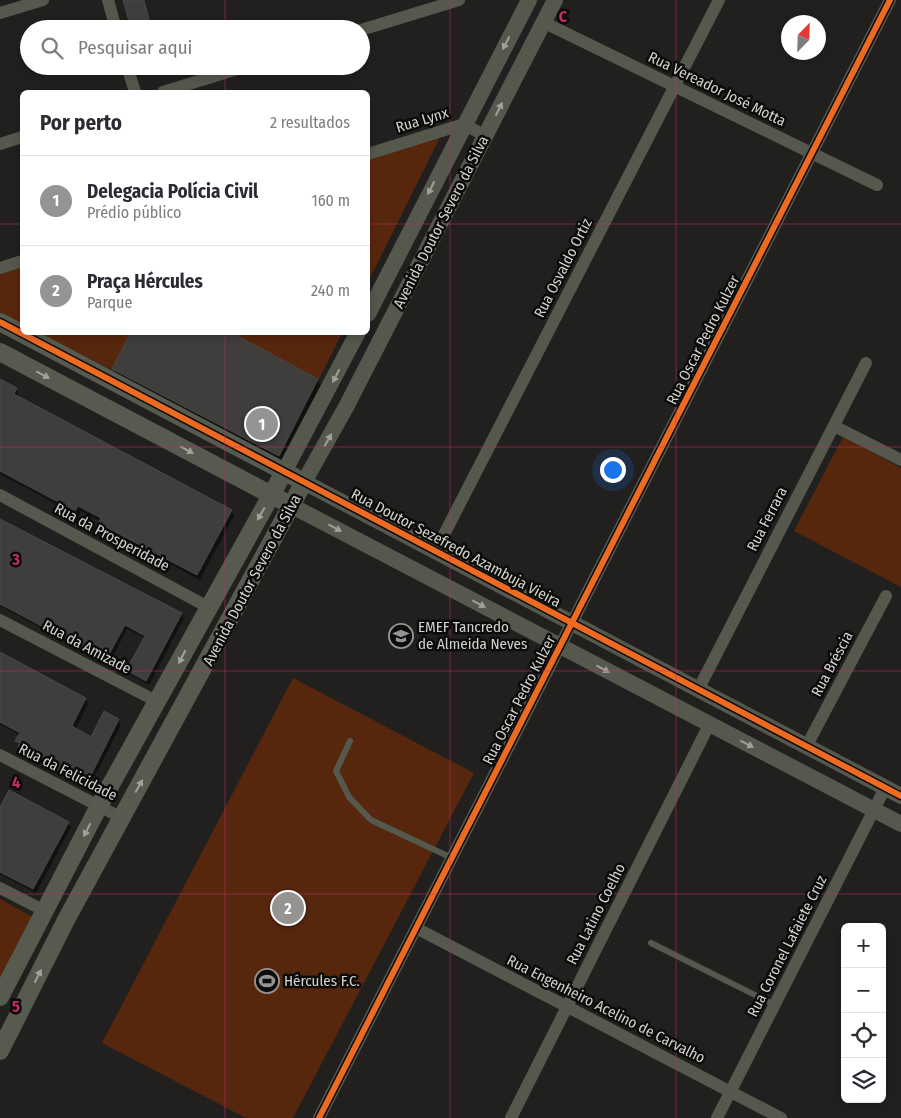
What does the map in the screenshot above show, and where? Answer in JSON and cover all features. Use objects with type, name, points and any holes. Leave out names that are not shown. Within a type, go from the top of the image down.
[{"type":"main road","name":"Rua Doutor Sezefredo Azambuja Vieira","points":[[0,322],[20,333]]},
{"type":"main road","name":"Rua Doutor Sezefredo Azambuja Vieira","points":[[24,335],[304,482]]},
{"type":"main road","points":[[0,352],[292,506]]},
{"type":"main road","points":[[129,420],[143,398]]},
{"type":"main road","name":"Avenida Doutor Severo da Silva","points":[[0,997],[99,806],[284,472]]},
{"type":"main road","name":"Avenida Doutor Severo da Silva","points":[[0,1051],[122,818],[304,482]]},
{"type":"street","points":[[0,13],[43,0]]},
{"type":"street","points":[[108,0],[114,20]]},
{"type":"street","points":[[370,27],[459,0]]},
{"type":"street","name":"Avenida Doutor Severo da Silva","points":[[370,310],[529,0]]},
{"type":"street","name":"Avenida Doutor Severo da Silva","points":[[304,482],[346,407],[555,0]]},
{"type":"street","name":"Rua Osvaldo Ortiz","points":[[435,552],[719,0]]},
{"type":"street","name":"Rua Oscar Pedro Kulzer","points":[[319,1118],[890,0]]},
{"type":"street","name":"Rua Vereador José Motta","points":[[543,22],[877,185]]},
{"type":"street","points":[[130,75],[134,90]]},
{"type":"street","points":[[169,90],[218,75]]},
{"type":"street","name":"Rua Lynx","points":[[370,153],[464,124],[485,136]]},
{"type":"street","points":[[0,144],[20,138]]},
{"type":"street","points":[[0,268],[20,262]]},
{"type":"street","name":"Avenida Doutor Severo da Silva","points":[[284,472],[356,335]]},
{"type":"street","name":"Rua Ferrara","points":[[698,690],[866,363]]},
{"type":"street","points":[[325,397],[346,407]]},
{"type":"street","points":[[834,426],[901,460]]},
{"type":"street","name":"Rua Doutor Sezefredo Azambuja Vieira","points":[[304,482],[901,796]]},
{"type":"street","name":"Rua da Prosperidade","points":[[0,495],[208,607]]},
{"type":"street","points":[[292,506],[709,725],[900,822]]},
{"type":"street","name":"Rua Bréscia","points":[[806,747],[886,596]]},
{"type":"street","name":"Rua da Amizade","points":[[0,620],[158,702]]},
{"type":"street","name":"Rua Latino Coelho","points":[[512,1118],[709,725]]},
{"type":"street","name":"Rua da Felicidade","points":[[0,755],[122,818]]},
{"type":"street","name":"Rua Coronel Lafaiete Cruz","points":[[717,1118],[885,788]]},
{"type":"street","points":[[0,888],[45,911]]},
{"type":"street","name":"Rua Engenheiro Acelino de Carvalho","points":[[416,928],[781,1118]]},
{"type":"lane","points":[[350,742],[336,771],[349,797],[371,820],[452,858]]},
{"type":"lane","points":[[651,943],[775,1005]]},
{"type":"shaded area","points":[[440,137],[370,278],[370,159]]},
{"type":"shaded area","points":[[20,268],[20,323],[0,313],[0,274]]},
{"type":"shaded area","points":[[42,335],[130,335],[112,370]]},
{"type":"shaded area","points":[[234,335],[341,335],[319,379]]},
{"type":"shaded area","points":[[843,437],[901,468],[901,587],[794,531]]},
{"type":"shaded area","points":[[293,678],[474,773],[293,1118],[246,1118],[102,1043]]},
{"type":"shaded area","points":[[0,899],[33,917],[0,978]]},
{"type":"building","points":[[123,0],[144,0],[150,20],[129,20]]},
{"type":"building","points":[[129,335],[236,335],[318,379],[279,456],[112,369]]},
{"type":"building","points":[[0,379],[17,388],[14,394],[232,510],[197,575],[98,523],[101,518],[78,506],[75,511],[0,471]]},
{"type":"building","points":[[0,519],[182,613],[146,681],[126,670],[145,636],[125,625],[106,660],[0,604]]},
{"type":"building","points":[[0,652],[86,698],[72,726],[91,737],[104,711],[119,719],[86,785],[48,766],[49,764],[18,746],[20,743],[15,741],[20,733],[0,722]]},
{"type":"building","points":[[9,790],[69,822],[33,889],[0,872],[0,807]]},
{"type":"cycle path","points":[[319,1118],[890,0]]},
{"type":"cycle path","points":[[0,322],[20,333]]},
{"type":"cycle path","points":[[25,335],[901,796]]},
{"type":"place","name":"Delegacia Polícia Civil","points":[[262,424]]},
{"type":"place","name":"EMEF Tancredo de Almeida Neves","points":[[401,636]]},
{"type":"place","name":"Praça Hércules","points":[[288,908]]},
{"type":"place","name":"Hércules F.C.","points":[[267,981]]}]
